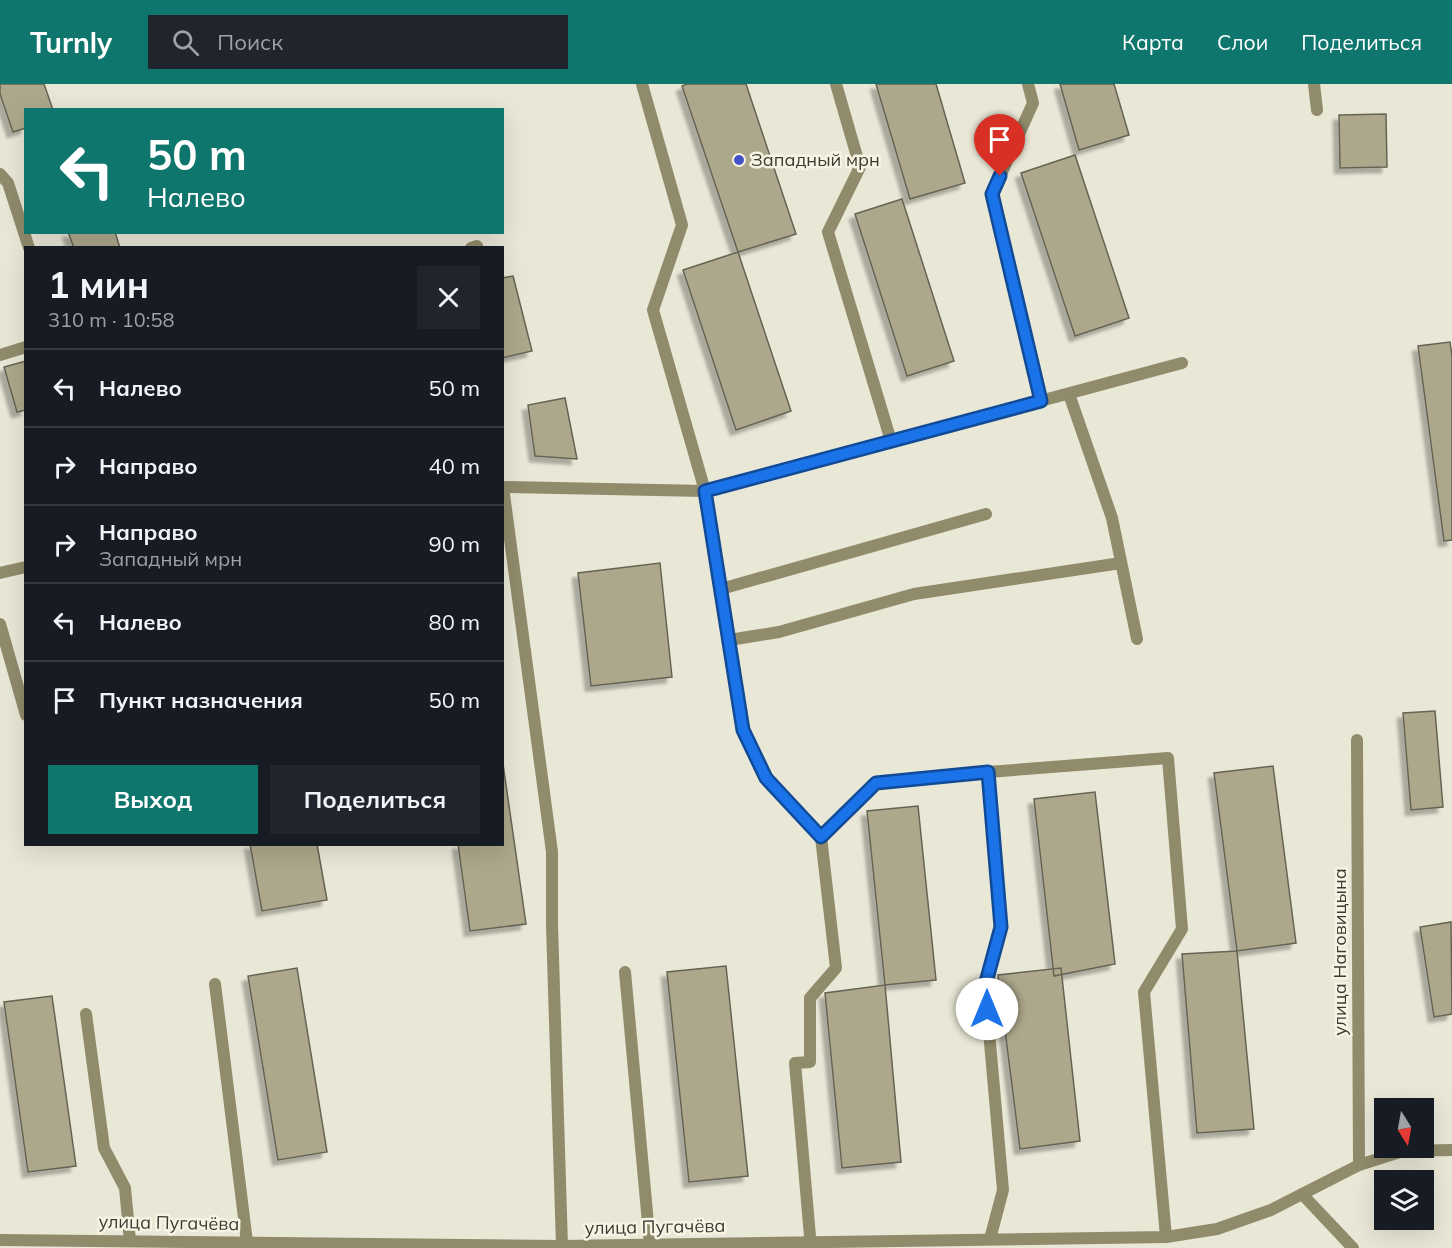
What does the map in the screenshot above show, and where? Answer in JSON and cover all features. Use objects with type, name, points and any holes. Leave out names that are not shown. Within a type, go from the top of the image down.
[{"type":"street","points":[[642,84],[682,225],[653,310],[705,491],[743,730],[766,778],[821,837],[836,968],[810,998],[810,1062],[795,1063],[811,1245]]},
{"type":"street","points":[[836,84],[860,168],[828,232],[891,441]]},
{"type":"street","points":[[1028,84],[1033,103],[992,194],[1041,401]]},
{"type":"street","points":[[1314,84],[1317,110]]},
{"type":"street","points":[[0,174],[8,183],[24,233]]},
{"type":"street","points":[[0,355],[24,348]]},
{"type":"street","points":[[504,487],[705,491],[1182,363]]},
{"type":"street","points":[[1069,394],[1112,518],[1137,639]]},
{"type":"street","points":[[504,494],[552,852],[552,925],[562,1246]]},
{"type":"street","points":[[721,589],[986,514]]},
{"type":"street","points":[[729,640],[779,632],[914,594],[1121,563]]},
{"type":"street","points":[[0,573],[24,567]]},
{"type":"street","points":[[0,624],[24,708]]},
{"type":"street","name":"улица Наговицына","points":[[1358,740],[1359,1165]]},
{"type":"street","points":[[821,837],[876,783],[1168,758],[1182,929],[1144,992],[1166,1237]]},
{"type":"street","points":[[988,772],[1001,927],[985,986],[1003,1190],[990,1239]]},
{"type":"street","points":[[625,972],[650,1245]]},
{"type":"street","points":[[215,984],[247,1242]]},
{"type":"street","points":[[86,1014],[104,1148],[124,1188],[130,1241]]},
{"type":"street","name":"улица Пугачёва","points":[[2,1242],[130,1241],[562,1246],[811,1245],[990,1239],[1166,1237],[1217,1229],[1271,1210],[1359,1165],[1403,1151],[1452,1150]]},
{"type":"street","points":[[1302,1194],[1353,1248]]},
{"type":"building","points":[[0,84],[44,84],[52,108],[24,108],[24,129],[13,132],[0,94]]},
{"type":"building","name":"Западный мрн","points":[[687,84],[746,84],[796,234],[738,252],[682,86]]},
{"type":"building","points":[[876,84],[936,84],[965,183],[910,199]]},
{"type":"building","points":[[1060,84],[1114,84],[1129,135],[1079,150]]},
{"type":"building","points":[[1386,114],[1387,167],[1340,168],[1339,115]]},
{"type":"building","points":[[1075,155],[1129,318],[1075,336],[1021,173]]},
{"type":"building","points":[[902,199],[954,361],[907,376],[855,214]]},
{"type":"building","points":[[69,234],[116,234],[119,246],[73,246]]},
{"type":"building","points":[[738,252],[791,411],[736,430],[683,270]]},
{"type":"building","points":[[513,276],[532,351],[504,358],[504,278]]},
{"type":"building","points":[[1450,342],[1452,356],[1452,540],[1444,541],[1418,346]]},
{"type":"building","points":[[24,362],[24,410],[17,412],[4,367]]},
{"type":"building","points":[[565,398],[577,459],[535,456],[528,405]]},
{"type":"building","points":[[660,563],[672,677],[591,686],[578,573]]},
{"type":"building","points":[[1435,711],[1443,807],[1411,810],[1403,713]]},
{"type":"building","points":[[1273,766],[1296,943],[1237,951],[1214,773]]},
{"type":"building","points":[[504,771],[526,924],[470,931],[458,846],[504,846]]},
{"type":"building","points":[[1095,792],[1115,964],[1054,976],[1034,799]]},
{"type":"building","points":[[918,806],[936,980],[885,985],[867,811]]},
{"type":"building","points":[[250,846],[317,846],[327,900],[262,911]]},
{"type":"building","points":[[1451,922],[1452,1014],[1434,1017],[1420,927]]},
{"type":"building","points":[[1237,951],[1254,1129],[1197,1133],[1182,954]]},
{"type":"building","points":[[726,966],[748,1176],[689,1182],[667,972]]},
{"type":"building","points":[[297,968],[327,1152],[278,1160],[248,976]]},
{"type":"building","points":[[1061,968],[1080,1141],[1020,1149],[998,975]]},
{"type":"building","points":[[885,985],[901,1162],[842,1168],[825,993]]},
{"type":"building","points":[[52,996],[76,1166],[28,1172],[4,1002]]},
{"type":"place","name":"Западный мрн","points":[[739,160]]},
{"type":"route","points":[[987,1009],[985,986],[1001,927],[988,772],[876,783],[821,837],[766,778],[743,730],[705,491],[1041,401],[992,194],[1000,176]]}]
